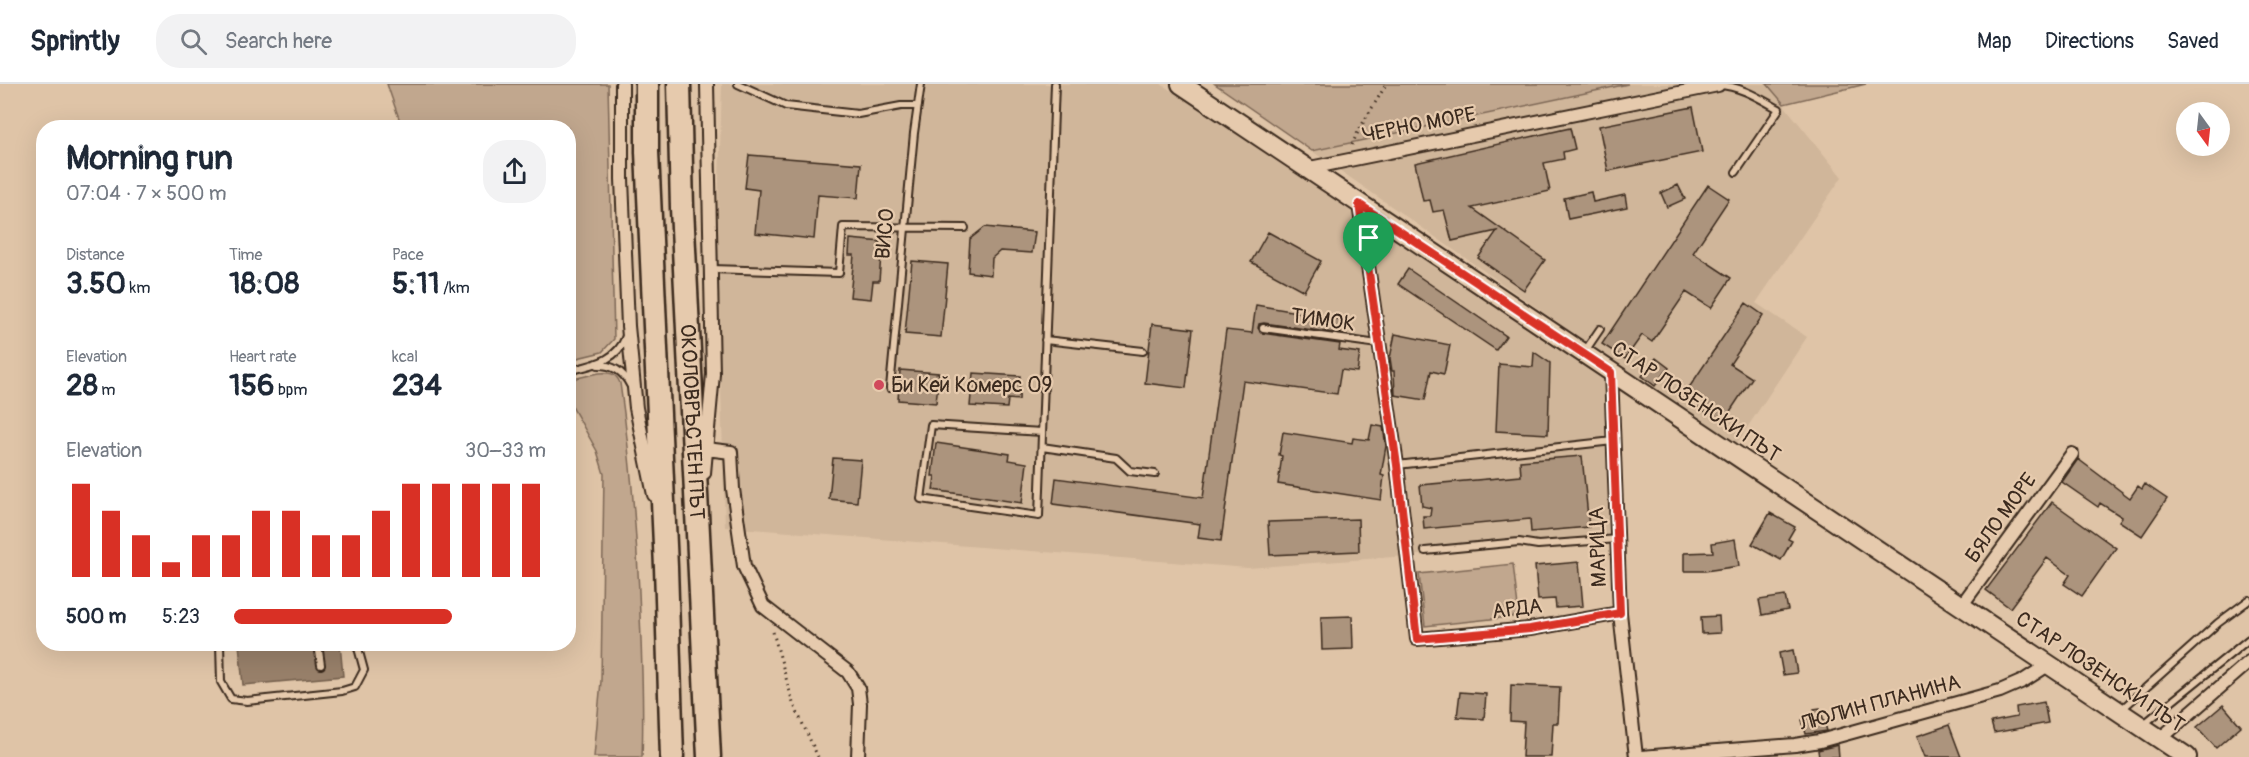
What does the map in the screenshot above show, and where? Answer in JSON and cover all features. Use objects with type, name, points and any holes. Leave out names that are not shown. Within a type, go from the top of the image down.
[{"type":"highway","name":"ОКОЛОВРЪСТЕН ПЪТ","points":[[647,84],[647,152],[666,567],[672,757]]},
{"type":"highway","name":"ОКОЛОВРЪСТЕН ПЪТ","points":[[679,84],[681,198],[709,757]]},
{"type":"highway","points":[[663,757],[671,699]]},
{"type":"highway","points":[[706,710],[715,757]]},
{"type":"street","name":"ОКОЛОВРЪСТЕН ПЪТ","points":[[622,84],[622,178],[628,326],[636,408],[666,567]]},
{"type":"street","points":[[698,558],[713,374],[707,84]]},
{"type":"street","name":"СТАР ЛОЗЕНСКИ ПЪТ","points":[[1181,84],[2187,757]]},
{"type":"street","name":"ЧЕРНО МОРЕ","points":[[1305,169],[1718,85]]},
{"type":"street","points":[[1359,204],[1397,465]]},
{"type":"street","name":"МАРИЦА","points":[[1611,372],[1620,613],[1635,757]]},
{"type":"street","points":[[706,449],[731,452],[733,489],[744,566],[763,606],[848,672],[858,688],[860,704],[858,757]]},
{"type":"street","name":"БЯЛО МОРЕ","points":[[1961,606],[2073,454]]},
{"type":"street","name":"АРДА","points":[[1397,465],[1417,639],[1530,629],[1620,613]]},
{"type":"street","points":[[2160,739],[2249,662]]},
{"type":"street","name":"ЛЮЛИН ПЛАНИНА","points":[[1641,757],[1820,741],[2000,691],[2023,681],[2048,665]]},
{"type":"lane","points":[[738,84],[786,106],[858,114],[902,106],[918,106]]},
{"type":"lane","name":"ВИСО","points":[[890,388],[921,84]]},
{"type":"lane","points":[[1042,432],[931,425],[921,500],[1039,516],[1055,84]]},
{"type":"lane","points":[[1718,85],[1743,90],[1779,109],[1736,172]]},
{"type":"lane","points":[[711,269],[839,273],[843,227],[965,228]]},
{"type":"lane","points":[[576,369],[616,354],[625,339],[628,326]]},
{"type":"lane","name":"ТИМОК","points":[[1263,328],[1378,344]]},
{"type":"lane","points":[[1583,353],[1600,329]]},
{"type":"lane","points":[[1045,340],[1143,351]]},
{"type":"lane","points":[[591,365],[610,366],[623,373],[631,388],[636,408]]},
{"type":"lane","points":[[1397,465],[1614,441]]},
{"type":"lane","points":[[1042,447],[1116,458],[1130,471],[1155,474]]},
{"type":"lane","points":[[1425,551],[1519,542],[1538,545],[1618,538]]},
{"type":"lane","points":[[2119,712],[2218,623],[2249,600]]},
{"type":"lane","points":[[2141,727],[2249,639]]},
{"type":"lane","points":[[220,651],[221,682],[231,699],[247,701],[342,691],[355,687],[364,670],[359,651]]},
{"type":"lane","points":[[319,651],[321,665]]},
{"type":"path","points":[[1345,160],[1359,129],[1374,109],[1386,84]]},
{"type":"path","points":[[763,606],[775,636],[793,703],[818,757]]},
{"type":"shaded area","points":[[387,84],[608,84],[614,339],[602,352],[576,358],[576,120],[400,120]]},
{"type":"shaded area","points":[[722,84],[1161,84],[1612,386],[1618,540],[1248,568],[725,527],[717,247]]},
{"type":"shaded area","points":[[1215,84],[1628,84],[1312,151]]},
{"type":"shaded area","points":[[1628,84],[1767,84],[1842,177],[1756,303],[1807,337],[1735,446],[1312,151]]},
{"type":"shaded area","points":[[1767,84],[1866,84],[1784,104]]},
{"type":"shaded area","points":[[606,373],[612,374],[620,383],[633,499],[639,586],[642,757],[594,757],[601,681],[604,474],[597,451],[576,414],[576,378]]},
{"type":"shaded area","points":[[1513,564],[1519,616],[1425,626],[1419,574]]},
{"type":"shaded area","points":[[240,651],[341,651],[343,676],[243,685]]},
{"type":"building","points":[[1693,107],[1702,152],[1608,171],[1599,126]]},
{"type":"building","points":[[1570,128],[1575,149],[1563,152],[1564,159],[1544,163],[1550,191],[1472,208],[1545,260],[1524,290],[1478,258],[1497,231],[1452,241],[1444,210],[1433,212],[1430,200],[1423,201],[1415,163]]},
{"type":"building","points":[[749,155],[861,164],[858,198],[818,195],[814,239],[755,233],[759,190],[745,188]]},
{"type":"building","points":[[1678,185],[1685,199],[1667,207],[1661,193]]},
{"type":"building","points":[[1708,185],[1729,199],[1693,253],[1731,278],[1711,308],[1686,292],[1652,342],[1642,335],[1625,359],[1602,344]]},
{"type":"building","points":[[1591,192],[1593,202],[1625,195],[1627,207],[1568,219],[1564,198]]},
{"type":"building","points":[[985,227],[1035,232],[1032,253],[1000,251],[992,258],[991,275],[968,272],[970,239]]},
{"type":"building","points":[[1268,232],[1321,261],[1304,291],[1251,262]]},
{"type":"building","points":[[850,239],[882,242],[879,281],[873,281],[871,299],[850,297],[854,255],[849,255]]},
{"type":"building","points":[[912,261],[948,264],[941,337],[905,334]]},
{"type":"building","points":[[1408,269],[1506,336],[1496,350],[1398,284]]},
{"type":"building","points":[[1746,303],[1763,315],[1730,364],[1752,378],[1723,422],[1682,398]]},
{"type":"building","points":[[1256,305],[1344,320],[1341,334],[1264,323],[1259,324],[1258,328],[1262,333],[1340,344],[1339,350],[1360,353],[1357,372],[1341,370],[1337,394],[1243,381],[1221,541],[1198,538],[1200,524],[1053,504],[1056,478],[1203,498],[1226,330],[1252,333]]},
{"type":"building","points":[[1152,324],[1193,329],[1186,388],[1145,383]]},
{"type":"building","points":[[1395,334],[1450,345],[1444,374],[1431,371],[1425,400],[1395,395],[1394,371],[1392,371],[1390,358]]},
{"type":"building","points":[[1534,352],[1550,363],[1548,434],[1496,431],[1499,364],[1533,367]]},
{"type":"building","points":[[1656,358],[1669,368],[1655,386],[1642,376]]},
{"type":"building","points":[[900,370],[939,373],[936,403],[898,400]]},
{"type":"building","points":[[973,373],[1020,376],[1019,400],[1008,399],[1007,408],[970,406]]},
{"type":"building","points":[[1372,425],[1383,427],[1386,446],[1381,475],[1384,476],[1381,500],[1278,484],[1283,432],[1352,443],[1353,438],[1369,440]]},
{"type":"building","points":[[936,443],[1010,454],[1009,460],[1027,463],[1022,503],[933,490],[935,476],[932,476]]},
{"type":"building","points":[[1582,456],[1589,527],[1531,532],[1530,519],[1424,529],[1423,516],[1430,516],[1431,508],[1422,506],[1420,485],[1521,476],[1520,461]]},
{"type":"building","points":[[833,458],[861,460],[857,502],[829,499]]},
{"type":"building","points":[[2078,459],[2130,498],[2138,486],[2142,489],[2145,484],[2167,499],[2142,536],[2119,521],[2122,517],[2100,503],[2098,507],[2062,482]]},
{"type":"building","points":[[2052,502],[2116,548],[2082,596],[2064,584],[2070,575],[2047,558],[2010,608],[1986,590]]},
{"type":"building","points":[[1770,513],[1795,527],[1788,539],[1792,541],[1781,560],[1752,544]]},
{"type":"building","points":[[1358,519],[1359,551],[1270,555],[1268,522]]},
{"type":"building","points":[[1735,539],[1739,566],[1705,571],[1684,571],[1684,553],[1713,552],[1712,543]]},
{"type":"building","points":[[1579,562],[1583,606],[1556,608],[1555,599],[1538,600],[1535,566]]},
{"type":"building","points":[[1785,596],[1788,610],[1762,615],[1759,600]]},
{"type":"building","points":[[1352,616],[1353,649],[1322,650],[1321,617]]},
{"type":"building","points":[[1719,616],[1720,633],[1702,634],[1701,617]]},
{"type":"building","points":[[1793,650],[1797,673],[1783,675],[1779,653]]},
{"type":"building","points":[[1511,685],[1560,687],[1558,723],[1553,723],[1551,757],[1522,757],[1524,722],[1510,721]]},
{"type":"building","points":[[1460,692],[1486,694],[1484,719],[1457,717]]},
{"type":"building","points":[[2044,702],[2048,723],[1994,733],[1991,722],[2017,717],[2016,707]]},
{"type":"building","points":[[2223,705],[2241,726],[2216,748],[2197,727]]},
{"type":"building","points":[[1820,708],[1827,731],[1806,734],[1802,720],[1814,717],[1814,709]]},
{"type":"building","points":[[1949,725],[1961,757],[1925,757],[1917,736]]},
{"type":"building","points":[[1838,745],[1839,757],[1819,757],[1818,750]]},
{"type":"place","name":"Би Кей Комерс 09","points":[[879,385]]},
{"type":"route","points":[[1359,204],[1611,372],[1620,613],[1530,629],[1417,639],[1397,465],[1369,274],[1359,204]]}]
